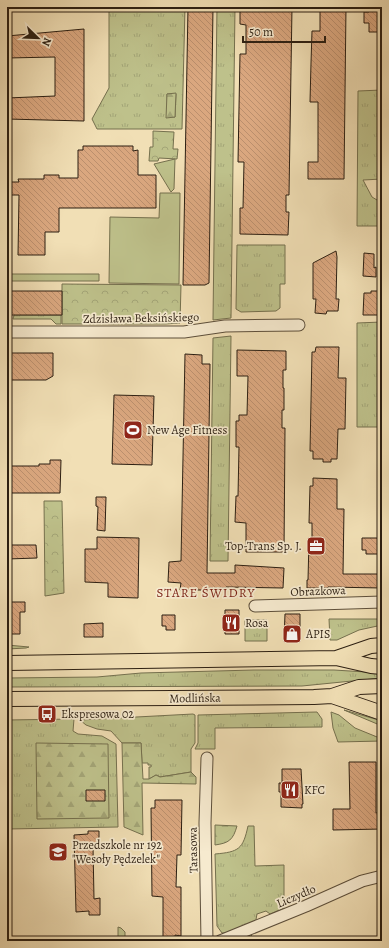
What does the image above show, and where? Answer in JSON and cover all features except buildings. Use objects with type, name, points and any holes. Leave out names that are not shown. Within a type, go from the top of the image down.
[{"type":"main road","points":[[336,658],[370,646],[382,645]]},
{"type":"main road","points":[[7,663],[336,658],[382,667]]},
{"type":"main road","name":"Modlińska","points":[[7,699],[332,696],[359,687],[382,686]]},
{"type":"main road","points":[[332,696],[382,713]]},
{"type":"street","name":"Zdzisława Beksińskiego","points":[[7,332],[184,332],[225,326],[299,325]]},
{"type":"street","name":"Obrazkowa","points":[[255,606],[382,602]]},
{"type":"street","name":"Tarasowa","points":[[207,758],[205,823],[207,941]]},
{"type":"street","name":"Liczydło","points":[[220,941],[306,906],[362,881],[382,876]]},
{"type":"green space","points":[[109,7],[185,7],[182,129],[97,129],[92,119],[109,88]],"holes":[[[167,94],[176,94],[175,117],[167,117]]]},
{"type":"green space","points":[[217,7],[235,7],[231,318],[213,320]]},
{"type":"green space","points":[[382,90],[382,179],[363,180],[372,197],[382,203],[382,226],[357,226],[358,91]]},
{"type":"green space","points":[[176,93],[175,117],[166,118],[167,94]]},
{"type":"green space","points":[[153,131],[174,132],[173,149],[178,149],[177,159],[159,158],[158,161],[149,161],[150,147],[153,147]]},
{"type":"green space","points":[[175,159],[174,189],[171,192],[154,164]]},
{"type":"green space","points":[[160,193],[180,193],[179,284],[109,283],[110,217],[159,218]]},
{"type":"green space","points":[[237,245],[285,245],[285,284],[280,284],[280,308],[276,311],[241,312],[236,309]]},
{"type":"green space","points":[[7,274],[99,274],[99,281],[7,281]]},
{"type":"green space","points":[[62,284],[181,285],[180,323],[62,324]]},
{"type":"green space","points":[[14,315],[61,315],[61,324],[56,324],[51,319],[13,319]]},
{"type":"green space","points":[[382,322],[382,427],[357,427],[357,323]]},
{"type":"green space","points":[[231,336],[228,561],[210,561],[213,338]]},
{"type":"green space","points":[[44,501],[62,501],[64,593],[45,596]]},
{"type":"green space","points":[[329,619],[382,619],[382,625],[359,630],[337,640],[330,640]]},
{"type":"green space","points":[[245,620],[267,620],[267,641],[245,641]]},
{"type":"green space","points":[[7,645],[29,647],[7,649]]},
{"type":"green space","points":[[254,670],[334,670],[382,673],[382,678],[302,686],[7,687],[7,678],[97,677],[141,673]]},
{"type":"green space","points":[[344,710],[382,721],[382,726]]},
{"type":"green space","points":[[317,712],[322,719],[322,727],[215,728],[215,749],[195,749],[198,743],[198,715]]},
{"type":"green space","points":[[331,712],[339,715],[355,728],[382,739],[382,741],[338,742],[333,728]]},
{"type":"green space","points":[[195,715],[195,743],[191,749],[191,772],[160,777],[156,775],[149,779],[149,767],[151,767],[151,765],[148,765],[148,763],[142,763],[141,743],[122,743],[111,731],[97,729],[86,725],[80,720]]},
{"type":"green space","points":[[74,719],[73,731],[78,734],[102,736],[116,744],[118,827],[7,829],[7,720]]},
{"type":"green space","points":[[36,743],[108,744],[109,818],[37,819]]},
{"type":"green space","points":[[122,743],[141,743],[143,779],[149,779],[156,775],[160,777],[191,772],[196,777],[196,784],[142,783],[143,835],[124,827]]},
{"type":"green space","points":[[215,825],[237,826],[234,835],[230,840],[215,845]]},
{"type":"green space","points":[[248,826],[254,826],[255,866],[284,865],[284,908],[270,914],[266,911],[257,914],[255,925],[222,933],[217,926],[215,854],[230,852],[239,848],[244,840]]},
{"type":"green space","points":[[118,927],[125,932],[125,941],[118,941]]},
{"type":"green space","points":[[251,934],[253,941],[234,941]]},
{"type":"place","name":"New Age Fitness","points":[[133,430]]},
{"type":"place","name":"Top-Trans Sp. J.","points":[[316,546]]},
{"type":"place","name":"Rosa","points":[[231,623]]},
{"type":"place","name":"APIS","points":[[292,634]]},
{"type":"place","name":"Ekspresowa 02","points":[[47,714]]},
{"type":"place","name":"KFC","points":[[290,790]]},
{"type":"place","name":"Przedszkole nr 192 \"Wesoły Pędzelek\"","points":[[58,852]]},
{"type":"district","name":"STARE ŚWIDRY","points":[[206,592]]}]
